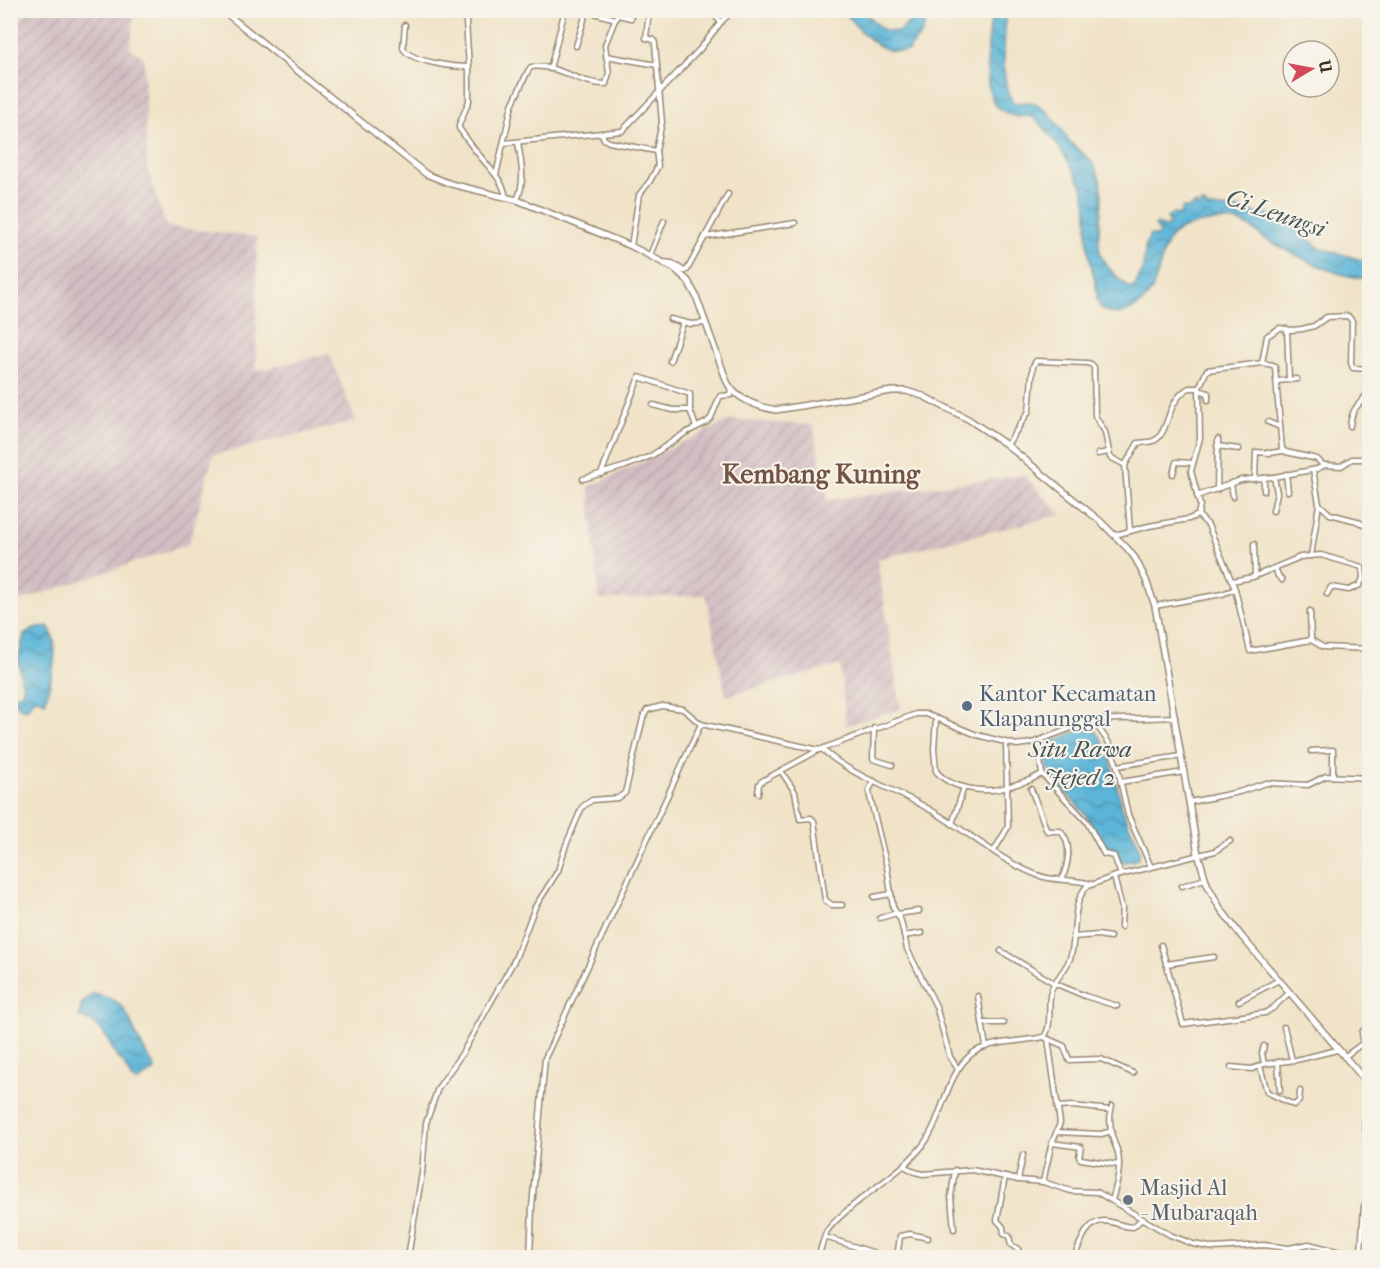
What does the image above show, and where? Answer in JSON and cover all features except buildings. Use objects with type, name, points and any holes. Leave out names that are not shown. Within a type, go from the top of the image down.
[{"type":"main road","points":[[222,10],[426,174],[451,184],[517,200],[631,246],[675,269],[688,281],[696,296],[730,388],[739,396],[753,404],[776,410],[881,393],[906,391],[923,396],[968,419],[1006,445],[1115,535],[1140,568],[1155,606],[1198,854],[1205,879],[1220,908],[1337,1050],[1370,1086]]},
{"type":"street","points":[[550,69],[565,10]]},
{"type":"street","points":[[631,246],[639,195],[658,166],[656,151],[663,128],[654,40],[646,38],[649,10]]},
{"type":"street","points":[[709,10],[721,22]]},
{"type":"street","points":[[504,143],[622,131],[700,49],[733,10]]},
{"type":"street","points":[[576,46],[586,13],[631,18]]},
{"type":"street","points":[[496,175],[512,105],[531,67],[550,69],[574,78],[605,84],[609,73],[605,45],[618,15]]},
{"type":"street","points":[[466,22],[469,101],[459,128],[496,175],[503,186],[506,197]]},
{"type":"street","points":[[405,25],[403,48],[410,57],[458,67],[469,67]]},
{"type":"street","points":[[606,56],[657,65]]},
{"type":"street","points":[[602,134],[604,140],[609,142],[656,151]]},
{"type":"street","points":[[517,200],[522,189],[523,177],[518,142]]},
{"type":"street","points":[[662,262],[672,263],[684,271],[687,270],[728,194]]},
{"type":"street","points":[[650,255],[664,221]]},
{"type":"street","points":[[705,237],[795,223]]},
{"type":"street","points":[[1262,363],[1267,336],[1280,328],[1293,330],[1314,326],[1330,316],[1348,316],[1352,321],[1352,366],[1356,369],[1370,369]]},
{"type":"street","points":[[670,319],[683,322],[705,322]]},
{"type":"street","points":[[670,361],[683,322]]},
{"type":"street","points":[[1287,329],[1289,380]]},
{"type":"street","points":[[1006,445],[1017,432],[1029,411],[1034,363],[1038,360],[1091,364],[1094,367],[1095,414],[1105,432],[1108,452],[1113,459],[1125,465]]},
{"type":"street","points":[[1198,515],[1200,505],[1191,475],[1200,438],[1199,389],[1207,370],[1262,363],[1275,365],[1283,451]]},
{"type":"street","points":[[602,474],[639,377],[690,394],[690,410],[696,427]]},
{"type":"street","points":[[1278,381],[1298,379]]},
{"type":"street","points":[[583,479],[645,459],[709,420],[720,396],[730,395],[730,388]]},
{"type":"street","points":[[1130,531],[1125,465],[1138,443],[1153,441],[1159,437],[1170,409],[1180,395],[1189,388],[1208,393],[1209,400]]},
{"type":"street","points":[[1350,426],[1355,406],[1365,398],[1370,388]]},
{"type":"street","points":[[653,405],[673,410],[690,410]]},
{"type":"street","points":[[1268,422],[1280,427]]},
{"type":"street","points":[[1217,490],[1218,439]]},
{"type":"street","points":[[1217,446],[1239,449]]},
{"type":"street","points":[[1255,478],[1256,452],[1283,451],[1317,459],[1323,465]]},
{"type":"street","points":[[1098,454],[1108,452]]},
{"type":"street","points":[[1197,496],[1241,480],[1313,470],[1323,465],[1341,466],[1352,459],[1370,459]]},
{"type":"street","points":[[1173,474],[1176,462],[1193,463]]},
{"type":"street","points":[[1311,556],[1319,504],[1313,470]]},
{"type":"street","points":[[1286,474],[1287,491]]},
{"type":"street","points":[[1273,511],[1277,493],[1274,477]]},
{"type":"street","points":[[1264,478],[1264,491]]},
{"type":"street","points":[[1231,483],[1233,497]]},
{"type":"street","points":[[1319,504],[1330,514],[1357,521],[1370,529]]},
{"type":"street","points":[[1115,535],[1198,515]]},
{"type":"street","points":[[1198,515],[1208,525],[1232,581],[1250,651],[1311,640],[1323,647],[1370,649]]},
{"type":"street","points":[[1254,544],[1255,576]]},
{"type":"street","points":[[1232,581],[1255,576],[1300,557],[1321,555],[1362,567],[1363,578],[1360,585],[1349,590],[1331,587],[1327,594]]},
{"type":"street","points":[[1275,568],[1282,580]]},
{"type":"street","points":[[1155,606],[1222,594],[1235,589]]},
{"type":"street","points":[[1310,611],[1311,640]]},
{"type":"street","points":[[407,1257],[422,1173],[426,1123],[434,1096],[472,1038],[515,958],[537,903],[558,871],[582,807],[592,800],[618,798],[625,793],[643,718],[647,710],[662,706],[683,709],[700,724],[821,749],[847,768],[928,808],[994,851],[1035,874],[1049,879],[1091,884]]},
{"type":"street","points":[[758,793],[759,784],[821,749],[916,714],[926,714],[977,735],[1024,745],[1094,720],[1175,717]]},
{"type":"street","points":[[936,719],[934,749],[936,771],[948,780],[964,787],[990,790],[1030,780],[1042,774]]},
{"type":"street","points":[[1094,720],[1108,743],[1117,766],[1128,815],[1151,867]]},
{"type":"street","points":[[530,1257],[545,1058],[700,724]]},
{"type":"street","points":[[874,728],[873,759],[892,765]]},
{"type":"street","points":[[1037,741],[1042,774],[1087,822],[1106,856],[1114,856],[1121,875]]},
{"type":"street","points":[[994,851],[1008,827],[1006,743]]},
{"type":"street","points":[[1311,751],[1333,750],[1333,776]]},
{"type":"street","points":[[1117,766],[1181,756]]},
{"type":"street","points":[[781,771],[795,792],[800,819],[811,818],[815,824],[825,900],[830,904],[842,905]]},
{"type":"street","points":[[1121,782],[1184,772]]},
{"type":"street","points":[[1190,802],[1239,792],[1266,783],[1308,785],[1323,777],[1370,778]]},
{"type":"street","points":[[874,781],[869,790],[870,797],[887,867],[893,907],[901,921],[908,952],[936,1006],[950,1057],[958,1069]]},
{"type":"street","points":[[952,824],[964,787]]},
{"type":"street","points":[[1031,789],[1047,831],[1060,831],[1065,836],[1068,860],[1062,879]]},
{"type":"street","points":[[1043,1182],[1052,1143],[1060,1123],[1046,1038],[1050,999],[1054,983],[1068,963],[1079,900],[1083,890],[1091,884],[1114,876],[1217,850],[1230,841]]},
{"type":"street","points":[[1114,876],[1122,908],[1121,927]]},
{"type":"street","points":[[1182,886],[1205,879]]},
{"type":"street","points":[[874,897],[891,894]]},
{"type":"street","points":[[880,918],[919,910]]},
{"type":"street","points":[[904,936],[922,933]]},
{"type":"street","points":[[1073,937],[1098,935],[1110,938]]},
{"type":"street","points":[[1161,945],[1184,1024],[1265,1013],[1289,993]]},
{"type":"street","points":[[1001,951],[1054,983],[1117,1006]]},
{"type":"street","points":[[1166,964],[1214,957]]},
{"type":"street","points":[[1239,1001],[1279,980]]},
{"type":"street","points":[[978,996],[986,1047]]},
{"type":"street","points":[[982,1023],[1004,1023]]},
{"type":"street","points":[[1344,1057],[1363,1043],[1362,1032],[1370,1026]]},
{"type":"street","points":[[1284,1027],[1292,1060]]},
{"type":"street","points":[[818,1257],[825,1237],[836,1221],[865,1194],[904,1166],[930,1134],[940,1116],[958,1069],[973,1053],[986,1047],[1046,1038],[1064,1046],[1069,1060],[1101,1059],[1133,1073]]},
{"type":"street","points":[[1264,1046],[1262,1065],[1267,1092],[1294,1105],[1299,1101],[1300,1091]]},
{"type":"street","points":[[1231,1067],[1252,1069],[1337,1050]]},
{"type":"street","points":[[1278,1062],[1280,1090]]},
{"type":"street","points":[[1058,1107],[1111,1108],[1113,1139],[1118,1151],[1119,1165],[1119,1181],[1112,1200]]},
{"type":"street","points":[[1370,1112],[1364,1124],[1370,1144]]},
{"type":"street","points":[[1058,1132],[1101,1134],[1112,1131]]},
{"type":"street","points":[[1052,1143],[1081,1147],[1080,1159],[1119,1165]]},
{"type":"street","points":[[1018,1180],[1023,1155]]},
{"type":"street","points":[[904,1166],[924,1174],[955,1170],[979,1171],[1005,1178],[1043,1182],[1071,1191],[1097,1192],[1170,1235],[1193,1244],[1214,1248],[1255,1245],[1289,1248],[1309,1244],[1333,1251],[1370,1253]]},
{"type":"street","points":[[954,1229],[951,1197],[955,1170]]},
{"type":"street","points":[[1005,1178],[997,1221],[1003,1227],[1004,1234],[1009,1236],[1011,1245],[1018,1249]]},
{"type":"street","points":[[1361,1253],[1364,1206],[1370,1203]]},
{"type":"street","points":[[1074,1257],[1084,1235],[1094,1224],[1103,1221],[1133,1227],[1142,1219]]},
{"type":"street","points":[[897,1257],[900,1236],[911,1234],[928,1238]]},
{"type":"street","points":[[825,1237],[885,1257]]},
{"type":"street","points":[[1296,1247],[1298,1257]]},
{"type":"street","points":[[855,1257],[858,1248]]},
{"type":"shaded area","points":[[27,11],[135,11],[130,48],[144,58],[147,168],[166,226],[257,237],[256,371],[329,353],[356,421],[213,455],[189,544],[11,604],[10,30]]},
{"type":"shaded area","points":[[730,420],[813,425],[828,500],[1024,475],[1061,515],[877,559],[901,709],[846,725],[840,665],[726,696],[706,595],[599,600],[589,487]]},
{"type":"water","points":[[844,11],[865,11],[879,27],[888,31],[900,31],[909,22],[911,11],[928,11],[922,33],[908,51],[898,51],[888,50],[869,39]]},
{"type":"water","points":[[992,11],[1005,11],[1004,69],[1008,91],[1013,102],[1034,103],[1045,110],[1072,144],[1090,160],[1097,171],[1102,189],[1100,253],[1108,267],[1129,288],[1135,286],[1143,269],[1146,244],[1150,235],[1157,236],[1160,232],[1155,226],[1158,224],[1168,226],[1167,217],[1173,213],[1179,216],[1183,207],[1186,209],[1196,204],[1197,207],[1203,203],[1208,208],[1249,209],[1257,214],[1261,212],[1280,218],[1320,248],[1369,262],[1369,279],[1342,274],[1310,262],[1264,238],[1242,223],[1213,221],[1184,228],[1174,234],[1163,253],[1152,289],[1144,300],[1126,313],[1117,314],[1105,311],[1097,300],[1088,251],[1087,209],[1079,180],[1060,149],[1038,121],[1032,117],[1008,114],[998,108],[992,100],[987,76],[987,61]]},
{"type":"water","points":[[48,626],[52,634],[55,653],[45,702],[37,698],[32,700],[28,708],[23,709],[16,703],[15,695],[22,693],[23,688],[18,659],[24,635],[34,629]]},
{"type":"water","name":"Situ Rawa Jejed 2","points":[[1084,728],[1096,731],[1107,751],[1125,816],[1138,843],[1138,859],[1121,863],[1115,852],[1105,849],[1089,820],[1050,773],[1044,753],[1047,744]]},
{"type":"water","points":[[93,994],[104,996],[120,1004],[152,1063],[155,1070],[137,1082],[131,1079],[123,1061],[117,1058],[99,1028],[79,1017],[81,1005]]},
{"type":"place","name":"Kantor Kecamatan Klapanunggal","points":[[967,706]]},
{"type":"place","name":"Masjid Al - Mubaraqah","points":[[1128,1200]]},
{"type":"district","name":"Kembang Kuning","points":[[821,474]]},
{"type":"water label","name":"Ci Leungsi","points":[[1276,213]]}]
